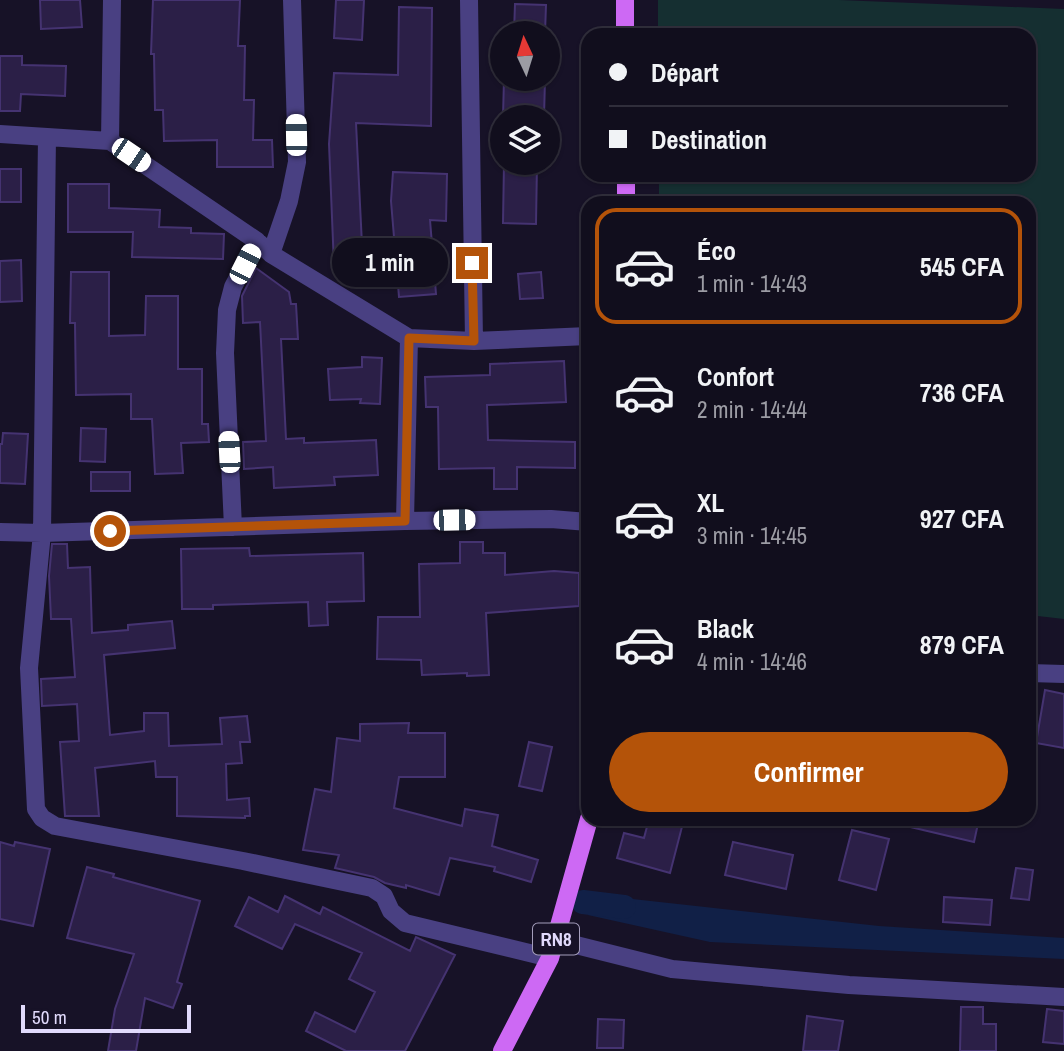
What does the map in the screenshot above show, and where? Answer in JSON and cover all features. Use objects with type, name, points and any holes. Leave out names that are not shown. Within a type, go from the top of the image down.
[{"type":"main road","points":[[625,0],[625,28]]},
{"type":"main road","name":"RN8","points":[[502,1051],[550,958],[587,826]]},
{"type":"street","points":[[110,141],[112,0]]},
{"type":"street","points":[[271,254],[289,201],[297,162],[292,0]]},
{"type":"street","points":[[469,0],[474,341]]},
{"type":"street","points":[[0,134],[110,141],[257,241],[271,254],[409,338],[474,341],[581,337]]},
{"type":"street","points":[[47,137],[42,533],[29,668],[36,809],[42,818],[54,826],[372,888],[384,896],[391,911],[405,923],[550,958]]},
{"type":"street","points":[[233,527],[225,353],[227,310],[233,288],[257,241]]},
{"type":"street","points":[[405,521],[409,338]]},
{"type":"street","points":[[0,532],[42,533],[405,521],[551,519],[581,521]]},
{"type":"street","points":[[1036,673],[1064,674]]},
{"type":"street","points":[[556,940],[672,969],[849,985],[1064,997]]},
{"type":"green space","points":[[658,0],[839,0],[1064,9],[1064,619],[1036,616],[1036,196],[659,196],[659,182],[1036,182],[1036,28],[658,28]]},
{"type":"water","points":[[596,895],[879,926],[1064,938],[1064,959],[710,942],[588,915]]},
{"type":"building","points":[[40,0],[80,0],[82,27],[41,29]]},
{"type":"building","points":[[153,0],[240,0],[238,46],[245,46],[244,100],[254,100],[253,140],[272,140],[273,167],[217,167],[217,140],[164,141],[163,110],[155,110],[154,54],[151,54]]},
{"type":"building","points":[[336,0],[364,0],[362,40],[334,38]]},
{"type":"building","points":[[515,4],[546,5],[545,21],[514,21]]},
{"type":"building","points":[[399,7],[432,8],[431,126],[356,123],[363,265],[334,266],[329,144],[334,73],[398,75]]},
{"type":"building","points":[[0,56],[22,56],[22,65],[66,66],[65,96],[21,94],[20,111],[0,111]]},
{"type":"building","points":[[504,91],[545,91],[544,105],[503,105]]},
{"type":"building","points":[[0,169],[21,169],[21,202],[0,202]]},
{"type":"building","points":[[393,172],[447,174],[446,221],[430,220],[436,294],[399,297],[391,201]]},
{"type":"building","points":[[504,175],[537,175],[536,224],[503,223]]},
{"type":"building","points":[[68,184],[109,184],[109,208],[160,210],[159,227],[191,228],[191,233],[224,234],[223,259],[132,257],[133,232],[68,232]]},
{"type":"building","points":[[21,260],[22,301],[0,302],[0,261]]},
{"type":"building","points":[[256,268],[289,292],[291,304],[296,304],[298,339],[281,339],[286,439],[304,438],[304,443],[376,440],[378,475],[334,477],[335,485],[274,488],[273,467],[244,469],[243,442],[266,441],[260,322],[243,323],[242,296]]},
{"type":"building","points":[[71,272],[109,272],[109,336],[145,335],[146,296],[178,296],[178,369],[202,369],[202,424],[208,424],[209,442],[181,443],[183,473],[155,474],[152,419],[131,419],[131,394],[76,395],[75,323],[70,323]]},
{"type":"building","points":[[541,272],[543,298],[520,299],[518,274]]},
{"type":"building","points":[[362,357],[382,358],[380,404],[360,403],[361,399],[330,400],[328,369],[362,367]]},
{"type":"building","points":[[564,361],[566,402],[487,405],[488,440],[575,442],[575,468],[517,467],[517,489],[494,489],[494,468],[439,469],[438,407],[426,407],[425,377],[490,375],[490,364]]},
{"type":"building","points":[[81,428],[106,429],[105,462],[80,461]]},
{"type":"building","points":[[3,433],[28,434],[25,484],[0,483],[0,444]]},
{"type":"building","points":[[91,472],[130,472],[130,491],[91,491]]},
{"type":"building","points":[[460,542],[483,542],[483,553],[505,553],[505,575],[554,571],[579,573],[579,606],[486,613],[489,675],[422,675],[421,660],[377,659],[378,617],[420,617],[419,564],[460,563]]},
{"type":"building","points":[[52,544],[67,544],[68,568],[90,567],[92,633],[128,630],[128,625],[172,621],[175,648],[104,655],[110,735],[144,731],[144,713],[168,713],[169,746],[222,744],[220,718],[247,716],[250,742],[240,742],[242,763],[226,764],[227,800],[249,798],[250,816],[177,816],[177,777],[156,777],[155,761],[95,768],[99,816],[65,816],[60,742],[79,741],[77,704],[42,706],[41,679],[75,677],[71,619],[51,619],[49,576]]},
{"type":"building","points":[[249,548],[250,556],[363,553],[364,601],[327,602],[328,625],[309,626],[308,602],[213,605],[213,609],[182,609],[181,549]]},
{"type":"building","points":[[1045,690],[1064,694],[1064,748],[1036,743]]},
{"type":"building","points":[[409,723],[408,733],[445,733],[445,777],[399,777],[394,808],[462,826],[465,809],[498,815],[492,846],[538,860],[531,882],[494,871],[495,867],[450,858],[439,895],[335,868],[339,855],[303,850],[315,789],[331,792],[337,738],[360,741],[360,724]]},
{"type":"building","points":[[529,742],[552,747],[542,791],[519,786]]},
{"type":"building","points":[[647,826],[682,826],[670,873],[617,858],[624,833],[644,838]]},
{"type":"building","points":[[906,826],[977,826],[974,842]]},
{"type":"building","points":[[852,830],[889,839],[876,890],[839,880]]},
{"type":"building","points":[[0,842],[50,849],[33,926],[0,919]]},
{"type":"building","points":[[733,842],[793,855],[786,889],[725,875]]},
{"type":"building","points":[[87,867],[200,901],[177,982],[182,984],[173,1008],[145,998],[136,1051],[108,1051],[115,1009],[134,954],[67,938]]},
{"type":"building","points":[[1016,868],[1033,870],[1029,900],[1011,898]]},
{"type":"building","points":[[285,896],[320,914],[323,907],[410,951],[416,937],[455,955],[405,1051],[346,1051],[306,1031],[315,1012],[355,1032],[375,992],[349,979],[362,953],[295,924],[282,949],[235,926],[249,897],[278,912]]},
{"type":"building","points":[[944,897],[992,900],[990,925],[943,922]]},
{"type":"building","points":[[961,1007],[983,1007],[983,1024],[996,1024],[996,1051],[960,1051]]},
{"type":"building","points":[[1047,1009],[1064,1011],[1064,1044],[1043,1042]]},
{"type":"building","points":[[807,1016],[843,1021],[838,1051],[803,1051]]},
{"type":"building","points":[[598,1019],[624,1020],[623,1048],[597,1048]]},
{"type":"waterway","points":[[583,902],[624,907]]},
{"type":"route","points":[[110,531],[405,521],[409,338],[474,341],[472,263]]}]
